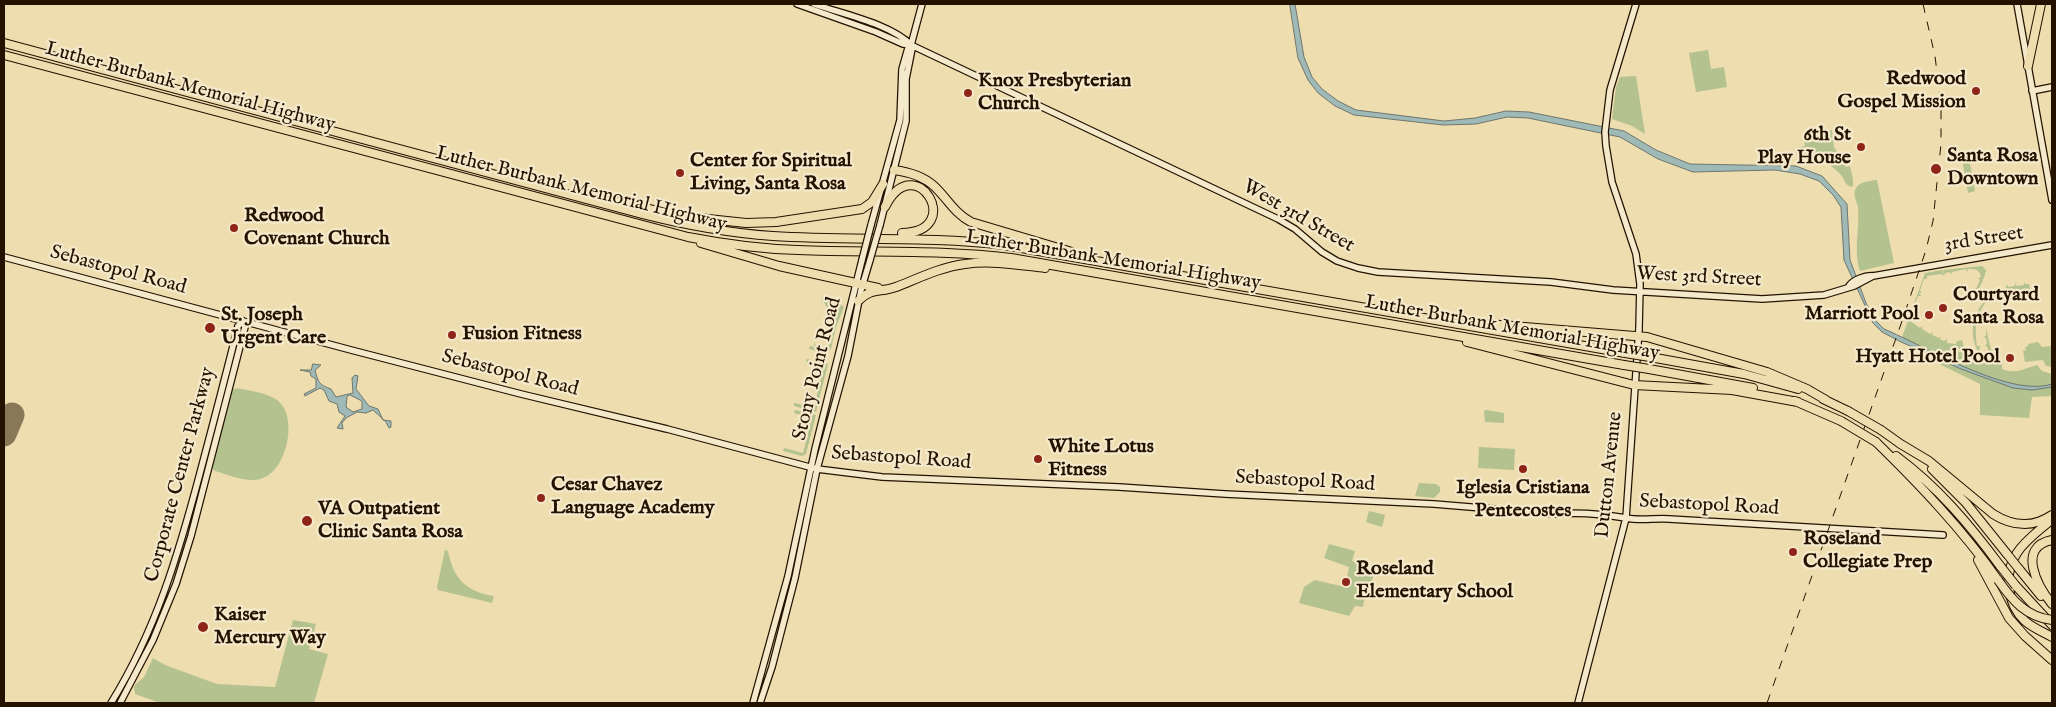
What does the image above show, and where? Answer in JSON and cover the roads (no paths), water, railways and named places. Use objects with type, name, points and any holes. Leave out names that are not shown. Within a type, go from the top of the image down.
[{"type":"highway","points":[[2028,66],[2041,4]]},
{"type":"highway","name":"Luther Burbank Memorial Highway","points":[[4,43],[648,215],[701,227],[762,235],[839,238],[925,238],[978,242],[1100,261],[1754,376],[1792,387],[1848,411],[1924,457],[1956,487]]},
{"type":"highway","name":"Luther Burbank Memorial Highway","points":[[4,56],[665,232],[725,243],[773,249],[974,254],[1023,260],[1746,387],[1798,402],[1841,421],[1876,442],[1916,471],[1965,520],[2016,586],[2052,625]]},
{"type":"highway","points":[[894,170],[916,176],[928,182],[957,213],[970,222],[1100,261]]},
{"type":"highway","points":[[529,183],[569,190],[680,216],[751,223],[776,222],[860,210],[870,204],[883,184]]},
{"type":"highway","points":[[839,238],[868,234],[916,233],[930,222],[934,209],[931,198],[926,192],[920,187],[912,185],[904,186],[895,191],[885,207]]},
{"type":"highway","points":[[665,232],[769,264],[859,284],[879,288],[907,282]]},
{"type":"highway","points":[[858,301],[871,291],[891,289],[945,268],[977,262],[1109,274]]},
{"type":"highway","points":[[1435,319],[1639,336],[1759,369],[1792,382],[1826,400]]},
{"type":"highway","points":[[1431,331],[1636,386],[1732,390],[1798,402]]},
{"type":"highway","points":[[1876,442],[1943,510],[1974,547],[2012,599],[2022,609],[2036,616],[2052,620]]},
{"type":"highway","points":[[1956,487],[1977,500],[1997,516],[2014,523],[2035,523],[2052,517]]},
{"type":"highway","points":[[1956,487],[2019,570],[2052,606]]},
{"type":"highway","points":[[2052,517],[2017,553],[2010,567],[2008,583],[2011,598],[2019,613],[2031,625],[2052,637]]},
{"type":"highway","points":[[1960,531],[2009,618],[2025,636],[2052,660]]},
{"type":"highway","points":[[2052,540],[2043,543],[2036,549],[2032,564],[2037,582],[2052,606]]},
{"type":"main road","name":"West 3rd Street","points":[[797,4],[876,32],[903,44],[911,45],[1278,219],[1294,229],[1326,255],[1352,267],[1373,271],[1558,282],[1641,291],[1768,299],[1818,296],[1854,286],[1872,276],[1921,267]]},
{"type":"main road","name":"West 3rd Street","points":[[814,4],[880,26],[905,38],[911,45]]},
{"type":"main road","name":"Stony Point Road","points":[[760,703],[791,591],[803,536],[814,468],[859,284],[870,260],[907,118],[906,79],[912,49],[911,45],[922,4]]},
{"type":"main road","name":"Dutton Avenue","points":[[1578,703],[1626,518],[1641,291],[1636,254],[1612,182],[1606,146],[1606,115],[1613,77],[1636,4]]},
{"type":"main road","points":[[2017,4],[2052,200]]},
{"type":"main road","name":"Stony Point Road","points":[[754,703],[788,576],[800,516],[848,356],[858,301],[862,260],[901,114],[902,69],[908,48],[911,45]]},
{"type":"main road","points":[[2032,91],[2052,87]]},
{"type":"main road","name":"3rd Street","points":[[1921,267],[2052,245]]},
{"type":"main road","name":"Sebastopol Road","points":[[4,257],[521,394],[667,429],[814,468],[882,477],[1434,504],[1555,514],[1566,513],[1626,518],[1670,518],[1943,535]]},
{"type":"main road","name":"Corporate Center Parkway","points":[[112,703],[149,634],[170,580],[188,521],[238,326],[243,321],[245,327],[179,576],[153,640],[120,703]]},
{"type":"main road","points":[[800,516],[803,521],[803,536]]},
{"type":"water","points":[[1290,4],[1295,4],[1304,57],[1312,77],[1322,89],[1338,101],[1356,110],[1444,121],[1475,118],[1506,111],[1529,112],[1624,131],[1656,150],[1690,164],[1796,166],[1822,176],[1847,204],[1850,260],[1866,303],[1876,321],[1884,329],[1944,358],[1991,377],[2013,384],[2034,386],[2052,384],[2052,387],[2032,390],[2013,388],[1961,369],[1882,332],[1873,323],[1844,260],[1841,207],[1833,195],[1819,181],[1800,174],[1775,170],[1693,172],[1658,159],[1620,137],[1528,118],[1507,117],[1476,124],[1443,125],[1354,115],[1335,106],[1318,93],[1308,80],[1298,58]]},
{"type":"water","points":[[313,364],[321,365],[315,370],[318,380],[321,384],[331,389],[336,397],[353,393],[352,378],[355,375],[358,376],[356,389],[369,406],[378,409],[382,419],[373,410],[366,413],[357,412],[346,418],[342,423],[343,429],[337,428],[345,416],[339,412],[337,404],[329,401],[324,390],[320,388],[305,396],[304,394],[316,388],[316,379],[311,376],[310,372],[300,370],[311,370]],"holes":[[[350,395],[362,401],[362,409],[353,412],[346,407],[347,397]]]},
{"type":"water","points":[[384,420],[391,421],[391,427],[389,428]]},
{"type":"railway","points":[[1767,703],[1901,324],[1926,250],[1933,221],[1941,144],[1941,106],[1935,56],[1923,4]]},
{"type":"place","name":"Redwood Gospel Mission","points":[[1976,91]]},
{"type":"place","name":"Knox Presbyterian Church","points":[[968,93]]},
{"type":"place","name":"6th St Play House","points":[[1861,147]]},
{"type":"place","name":"Santa Rosa Downtown","points":[[1936,169]]},
{"type":"place","name":"Center for Spiritual Living, Santa Rosa","points":[[680,173]]},
{"type":"place","name":"Redwood Covenant Church","points":[[234,228]]},
{"type":"place","name":"Courtyard Santa Rosa","points":[[1943,308]]},
{"type":"place","name":"Marriott Pool","points":[[1929,315]]},
{"type":"place","name":"St. Joseph Urgent Care","points":[[210,328]]},
{"type":"place","name":"Fusion Fitness","points":[[452,335]]},
{"type":"place","name":"Hyatt Hotel Pool","points":[[2010,358]]},
{"type":"place","name":"White Lotus Fitness","points":[[1038,459]]},
{"type":"place","name":"Iglesia Cristiana Pentecostes","points":[[1523,469]]},
{"type":"place","name":"Cesar Chavez Language Academy","points":[[541,498]]},
{"type":"place","name":"VA Outpatient Clinic Santa Rosa","points":[[307,521]]},
{"type":"place","name":"Roseland Collegiate Prep","points":[[1793,552]]},
{"type":"place","name":"Roseland Elementary School","points":[[1346,582]]},
{"type":"place","name":"Kaiser Mercury Way","points":[[203,627]]}]
